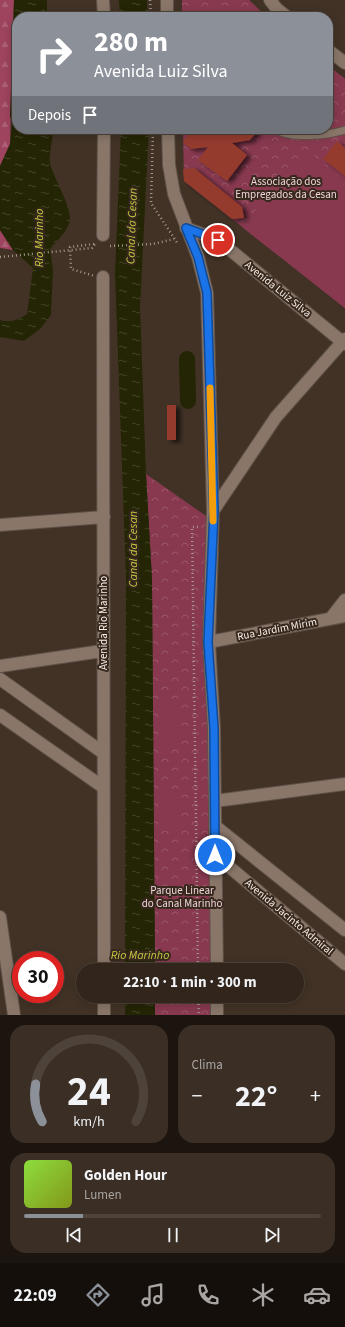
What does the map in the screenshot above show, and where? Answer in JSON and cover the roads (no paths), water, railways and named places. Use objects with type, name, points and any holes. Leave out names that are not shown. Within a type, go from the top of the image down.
[{"type":"street","points":[[103,0],[104,12]]},
{"type":"street","points":[[167,0],[167,12]]},
{"type":"street","points":[[270,0],[281,12]]},
{"type":"street","points":[[333,54],[345,63]]},
{"type":"street","points":[[103,234],[104,134]]},
{"type":"street","points":[[168,134],[170,179],[202,272],[207,293],[214,511],[208,642],[214,728],[214,826],[217,963]]},
{"type":"street","name":"Avenida Luiz Silva","points":[[188,232],[218,240],[344,342]]},
{"type":"street","name":"Avenida Rio Marinho","points":[[99,277],[104,516],[102,651],[104,963]]},
{"type":"street","points":[[214,511],[276,417],[344,342]]},
{"type":"street","points":[[0,525],[104,516]]},
{"type":"street","points":[[331,618],[345,600]]},
{"type":"street","name":"Rua Jardim Mirim","points":[[208,642],[345,616]]},
{"type":"street","points":[[0,666],[102,651]]},
{"type":"street","points":[[0,679],[102,752]]},
{"type":"street","points":[[0,715],[103,787]]},
{"type":"street","points":[[215,801],[345,784]]},
{"type":"street","name":"Avenida Jacinto Admiral","points":[[214,826],[345,930]]},
{"type":"street","name":"Avenida Jacinto Admiral","points":[[215,855],[345,964]]},
{"type":"street","points":[[0,917],[14,1015]]},
{"type":"street","points":[[104,1003],[104,1015]]},
{"type":"street","points":[[217,1003],[218,1015]]},
{"type":"lane","points":[[333,131],[345,130]]},
{"type":"lane","points":[[287,134],[292,136],[310,134]]},
{"type":"water","points":[[14,0],[47,0],[47,12],[14,12]]},
{"type":"water","points":[[119,0],[147,0],[147,12],[120,12]]},
{"type":"water","points":[[12,58],[12,123],[10,116]]},
{"type":"water","points":[[12,123],[12,134],[52,134],[50,163],[69,211],[70,218],[66,231],[50,249],[53,270],[51,315],[41,328],[24,341],[0,337],[0,320],[14,320],[27,314],[33,268],[13,250],[0,230],[0,166],[10,144]]},
{"type":"water","name":"Rio Marinho","points":[[121,134],[149,134],[140,306],[146,474],[152,579],[155,963],[125,963],[126,578],[115,273]]},
{"type":"water","points":[[125,1003],[155,1003],[155,1015],[125,1015]]},
{"type":"waterway","points":[[187,359],[188,401]]},
{"type":"park label","name":"Associação dos Empregados da Cesan","points":[[286,187]]},
{"type":"park label","name":"Parque Linear do Canal Marinho","points":[[182,896]]},
{"type":"water label","name":"Canal da Cesan","points":[[132,226]]},
{"type":"water label","name":"Canal da Cesan","points":[[133,549]]}]
